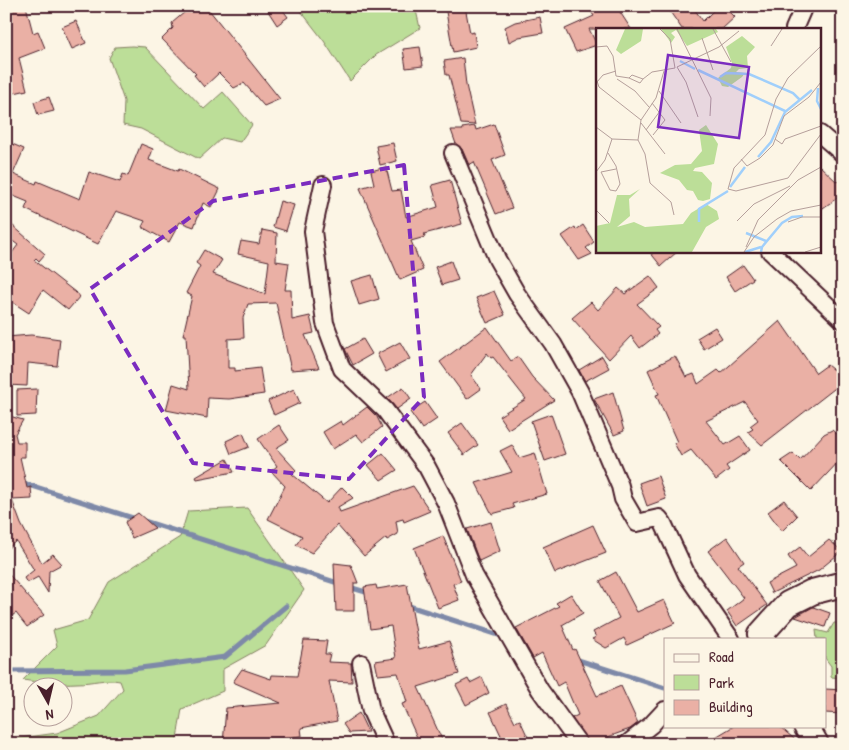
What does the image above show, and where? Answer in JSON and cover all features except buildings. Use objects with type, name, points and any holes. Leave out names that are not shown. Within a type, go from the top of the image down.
[{"type":"street","points":[[794,28],[804,6]]},
{"type":"street","points":[[822,136],[843,154]]},
{"type":"street","points":[[454,153],[497,259],[517,294],[554,344],[580,392],[620,486],[622,499],[637,523],[658,518],[663,523],[687,575],[730,638]]},
{"type":"street","points":[[323,185],[313,232],[325,323],[342,369],[385,410],[427,467],[446,503],[474,575],[540,690],[579,744]]},
{"type":"street","points":[[771,252],[843,320]]},
{"type":"street","points":[[760,637],[788,604],[812,592],[843,584]]},
{"type":"street","points":[[361,663],[371,711],[386,744]]},
{"type":"street","points":[[627,744],[651,725],[664,711]]},
{"type":"street","points":[[807,728],[816,744]]},
{"type":"highlighted area","points":[[404,165],[424,397],[349,479],[193,463],[90,289],[213,201]]},
{"type":"green space","points":[[297,6],[415,6],[420,28],[376,55],[350,81],[324,41]]},
{"type":"green space","points":[[115,47],[145,47],[204,109],[223,92],[252,125],[240,142],[222,138],[199,159],[141,129],[123,125],[124,101],[109,58]]},
{"type":"green space","points":[[247,508],[304,590],[266,645],[223,669],[223,691],[182,709],[176,744],[6,744],[6,740],[57,733],[99,716],[123,689],[120,681],[114,680],[72,683],[72,678],[25,678],[57,646],[53,630],[88,620],[109,582],[180,537],[188,511]]},
{"type":"green space","points":[[834,623],[843,623],[843,678],[831,677],[831,666],[826,659],[826,638],[817,638],[816,630],[828,633]]},
{"type":"waterway","points":[[20,482],[136,519]]},
{"type":"waterway","points":[[144,521],[341,584]]},
{"type":"waterway","points":[[349,587],[369,593]]},
{"type":"waterway","points":[[406,605],[505,637]]},
{"type":"waterway","points":[[6,671],[125,670],[225,657],[286,606]]},
{"type":"waterway","points":[[575,659],[664,688]]}]
